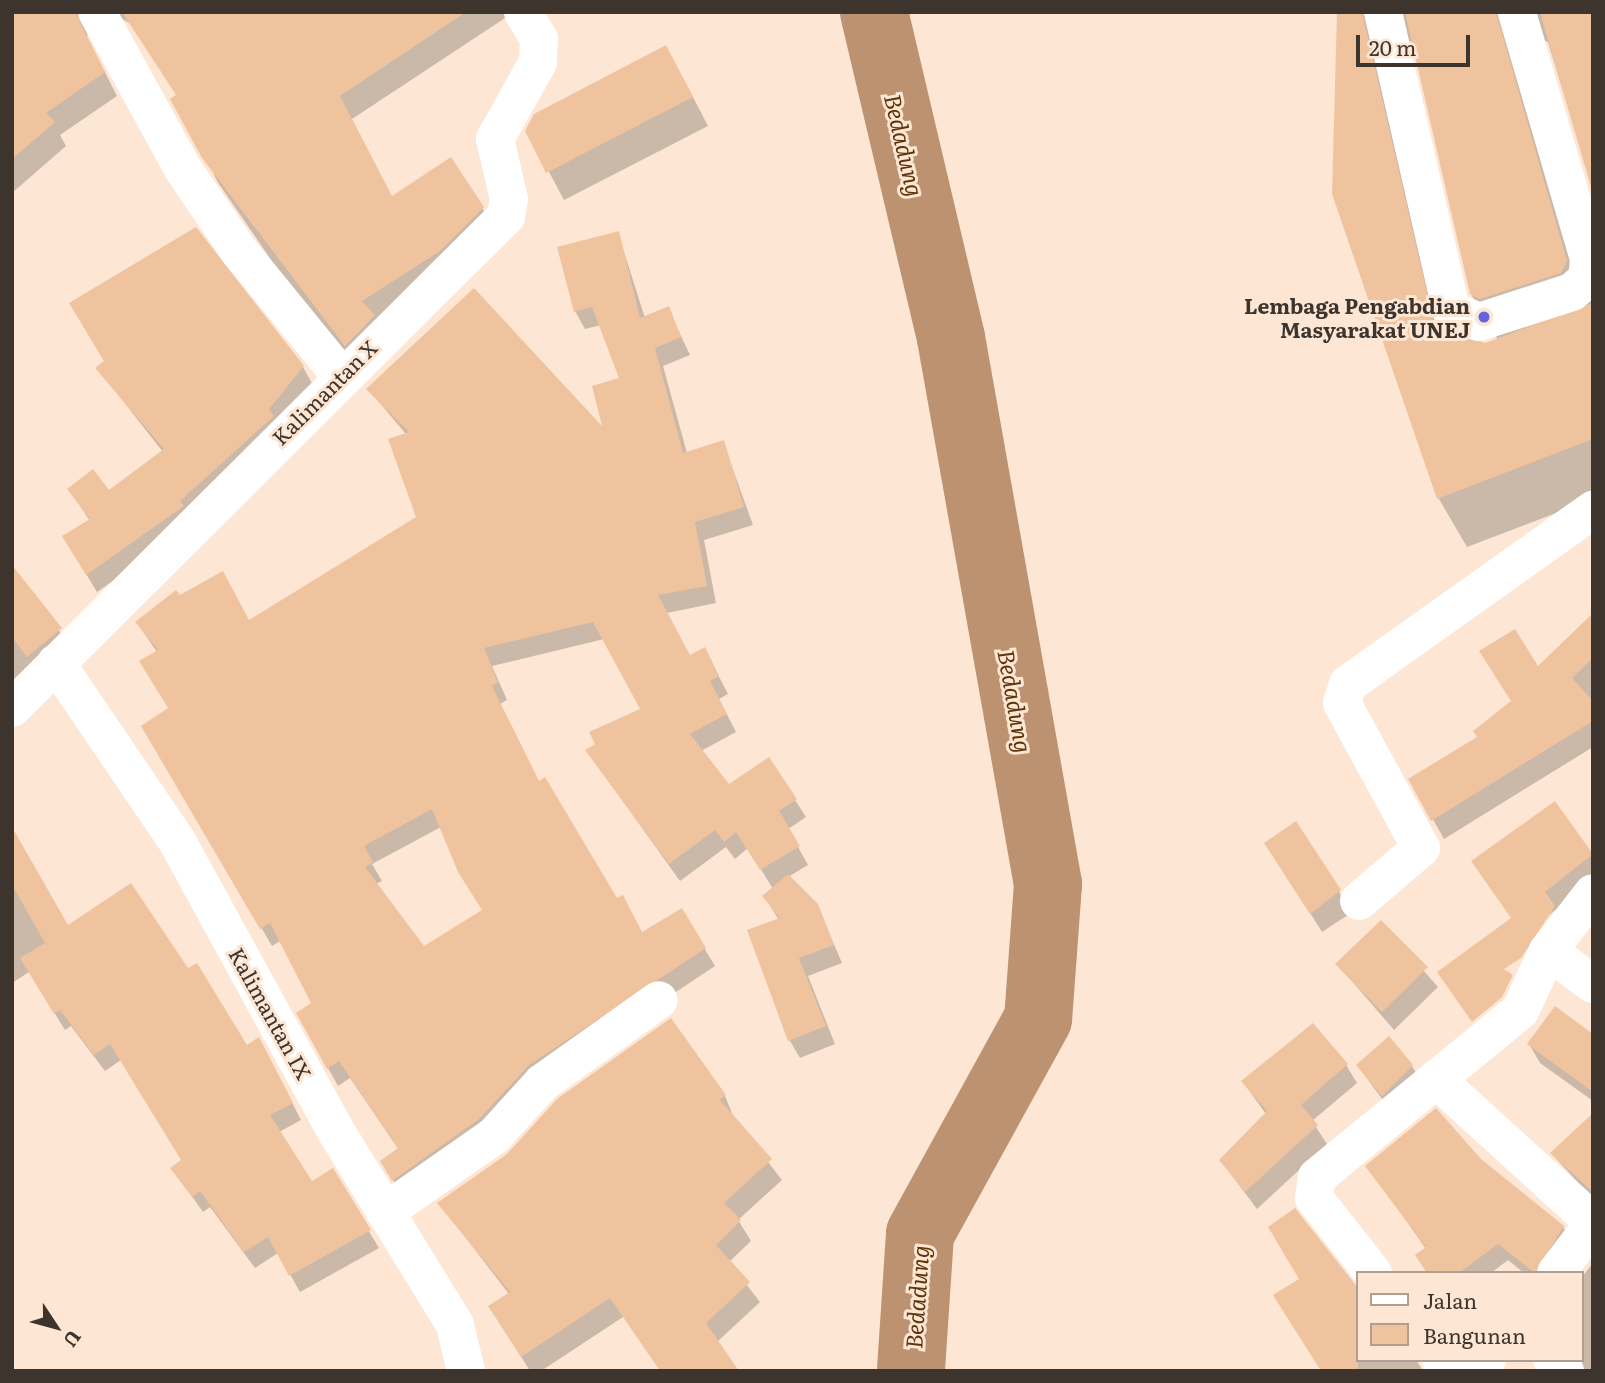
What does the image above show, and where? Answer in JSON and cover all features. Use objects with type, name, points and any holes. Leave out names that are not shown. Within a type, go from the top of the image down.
[{"type":"street","points":[[96,12],[183,169],[239,251],[340,375]]},
{"type":"street","points":[[1383,12],[1451,310],[1479,322],[1572,292],[1587,279],[1589,259],[1517,12]]},
{"type":"street","name":"Kalimantan X","points":[[12,708],[340,375],[506,216],[509,199],[495,139],[538,62],[531,25]]},
{"type":"street","points":[[1359,901],[1421,848],[1342,703],[1348,684],[1593,510]]},
{"type":"street","name":"Kalimantan IX","points":[[56,663],[177,841],[385,1212],[455,1325],[466,1371]]},
{"type":"street","points":[[1372,1271],[1311,1187],[1328,1166],[1520,1011],[1548,951],[1593,892]]},
{"type":"street","points":[[1548,951],[1593,984]]},
{"type":"street","points":[[385,1212],[494,1136],[542,1083],[659,1000]]},
{"type":"street","points":[[1436,1079],[1593,1223],[1557,1271]]},
{"type":"building","points":[[12,12],[75,12],[105,72],[46,113],[55,122],[12,159]]},
{"type":"building","points":[[122,12],[466,12],[340,96],[392,196],[451,157],[484,207],[440,251],[362,301],[375,315],[345,346],[202,158],[170,99],[176,95]]},
{"type":"building","points":[[1337,12],[1362,12],[1434,323],[1485,343],[1593,303],[1593,439],[1437,499],[1332,194]]},
{"type":"building","points":[[1405,12],[1496,12],[1567,261],[1561,273],[1480,299],[1470,294]]},
{"type":"building","points":[[1540,12],[1593,12],[1593,194]]},
{"type":"building","points":[[666,45],[693,97],[546,173],[525,131],[534,114]]},
{"type":"building","points":[[196,227],[304,366],[269,409],[274,416],[180,501],[184,506],[86,575],[62,536],[90,519],[67,489],[93,469],[109,490],[164,449],[95,368],[104,361],[69,303]]},
{"type":"building","points":[[619,231],[640,318],[669,306],[681,337],[655,348],[683,453],[724,440],[744,507],[695,522],[707,586],[658,595],[690,655],[705,647],[719,676],[710,681],[727,714],[690,734],[729,784],[769,757],[797,799],[779,811],[800,846],[760,870],[736,832],[724,842],[715,830],[669,864],[585,750],[595,744],[589,732],[640,709],[593,622],[484,648],[498,682],[492,686],[539,781],[545,777],[617,898],[623,895],[642,932],[682,908],[706,948],[529,1065],[479,1119],[392,1181],[380,1161],[398,1148],[339,1061],[327,1069],[296,1013],[311,1003],[270,923],[260,929],[141,726],[168,708],[139,661],[158,650],[135,622],[176,590],[180,595],[223,571],[249,620],[416,517],[388,439],[409,432],[366,389],[474,288],[602,426],[592,386],[619,378],[592,307],[574,312],[557,247]],"holes":[[[432,809],[458,872],[482,910],[424,946],[365,867],[373,862],[364,846]]]},
{"type":"building","points":[[12,565],[62,628],[27,657],[12,637]]},
{"type":"building","points":[[1593,613],[1593,658],[1572,678],[1593,701],[1593,721],[1431,821],[1408,779],[1477,737],[1473,731],[1511,701],[1479,651],[1515,629],[1538,666]]},
{"type":"building","points":[[1555,801],[1593,854],[1545,892],[1555,906],[1521,958],[1504,969],[1513,975],[1502,997],[1472,1022],[1437,972],[1511,918],[1471,861]]},
{"type":"building","points":[[1296,821],[1341,890],[1310,914],[1264,843]]},
{"type":"building","points":[[12,827],[68,925],[131,883],[188,968],[197,963],[247,1045],[259,1037],[293,1103],[270,1115],[312,1181],[333,1168],[371,1230],[289,1276],[268,1237],[244,1252],[200,1191],[192,1197],[170,1168],[181,1160],[110,1044],[94,1055],[60,1010],[54,1014],[20,958],[45,943],[12,885]]},
{"type":"building","points":[[788,874],[818,904],[834,945],[799,958],[826,1026],[788,1041],[747,930],[780,918],[762,896]]},
{"type":"building","points":[[1381,920],[1428,967],[1382,1012],[1335,964]]},
{"type":"building","points":[[1555,1006],[1593,1034],[1593,1092],[1527,1044]]},
{"type":"building","points":[[671,1018],[726,1095],[720,1100],[772,1159],[724,1203],[741,1220],[716,1245],[750,1282],[706,1323],[739,1371],[660,1371],[610,1298],[521,1357],[488,1306],[510,1292],[437,1203],[507,1154],[557,1099]]},
{"type":"building","points":[[1313,1023],[1348,1064],[1301,1105],[1318,1125],[1245,1192],[1219,1160],[1267,1111],[1241,1081]]},
{"type":"building","points":[[1389,1036],[1413,1065],[1382,1096],[1356,1065]]},
{"type":"building","points":[[1436,1108],[1481,1159],[1564,1226],[1536,1271],[1532,1271],[1498,1244],[1462,1271],[1426,1271],[1415,1255],[1426,1247],[1365,1166]]},
{"type":"building","points":[[1593,1113],[1593,1192],[1550,1153]]},
{"type":"building","points":[[1295,1208],[1356,1285],[1358,1371],[1321,1371],[1273,1295],[1299,1279],[1268,1227]]},
{"type":"waterway","name":"Bedadung","points":[[874,12],[951,338],[1048,884],[1038,1019],[920,1234],[911,1371]]},
{"type":"place","name":"Lembaga Pengabdian Masyarakat UNEJ","points":[[1484,317]]}]
